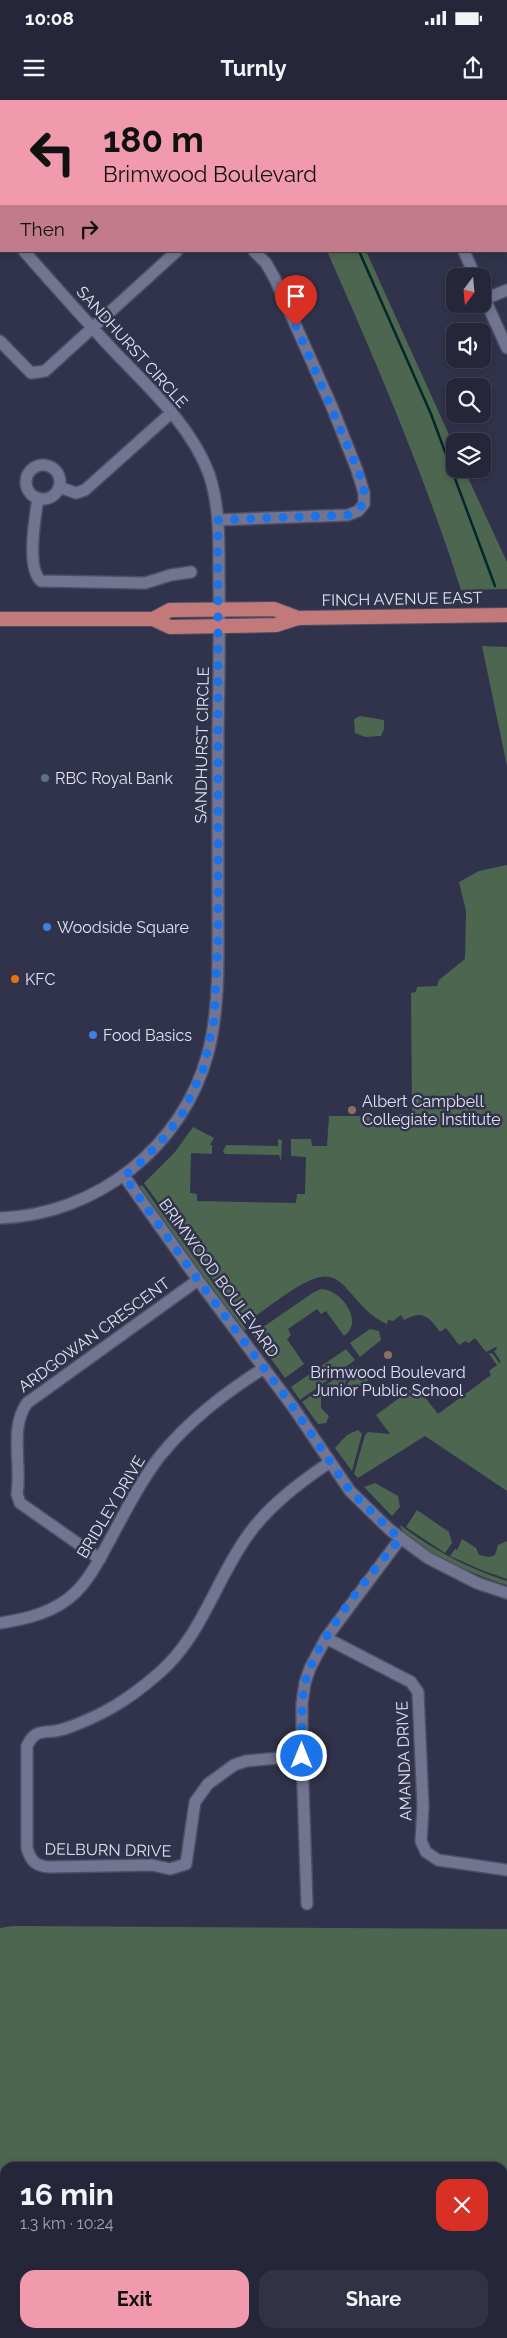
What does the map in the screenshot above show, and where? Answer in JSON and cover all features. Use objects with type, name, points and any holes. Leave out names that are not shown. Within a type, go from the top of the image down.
[{"type":"main road","name":"FINCH AVENUE EAST","points":[[153,619],[170,610],[274,609],[298,618]]},
{"type":"main road","name":"FINCH AVENUE EAST","points":[[0,619],[153,619],[170,627],[276,625],[298,618],[507,615]]},
{"type":"street","name":"SANDHURST CIRCLE","points":[[0,1218],[34,1216],[92,1195],[135,1168],[164,1138],[182,1114],[203,1070],[213,1028],[218,950],[220,610],[218,520],[213,488],[208,471],[189,436],[171,413],[25,252]]},
{"type":"street","points":[[0,341],[31,373],[45,371],[176,252]]},
{"type":"street","points":[[218,520],[348,515],[358,512],[364,504],[362,483],[332,407],[275,279],[266,263],[255,252]]},
{"type":"street","points":[[464,252],[471,268]]},
{"type":"street","points":[[491,294],[507,290]]},
{"type":"street","points":[[491,312],[507,348]]},
{"type":"street","points":[[59,487],[76,494],[85,490],[171,413]]},
{"type":"street","points":[[40,466],[51,468],[58,476],[59,487],[53,496],[38,498],[30,493],[26,485],[27,476],[34,468],[40,466]]},
{"type":"street","points":[[38,498],[32,566],[37,578],[41,581],[145,583],[171,575],[191,572]]},
{"type":"street","name":"BRIMWOOD BOULEVARD","points":[[124,1176],[264,1368],[350,1491],[400,1539],[428,1558],[462,1575],[507,1593]]},
{"type":"street","name":"ARDGOWAN CRESCENT","points":[[100,1559],[20,1503],[17,1494],[18,1431],[22,1410],[27,1403],[198,1280]]},
{"type":"street","name":"BRIDLEY DRIVE","points":[[0,1622],[24,1620],[47,1611],[77,1592],[100,1559],[147,1475],[162,1455],[201,1412],[264,1368]]},
{"type":"street","name":"DELBURN DRIVE","points":[[302,1756],[246,1761],[229,1768],[208,1784],[195,1802],[190,1850],[186,1864],[179,1867],[170,1869],[152,1865],[50,1867],[38,1866],[30,1858],[28,1848],[26,1746],[32,1736],[39,1732],[59,1730],[101,1716],[134,1694],[163,1670],[187,1642],[237,1551],[258,1522],[285,1495],[330,1462]]},
{"type":"street","points":[[307,1904],[302,1756],[302,1703],[305,1683],[310,1668],[326,1638],[400,1539]]},
{"type":"street","name":"AMANDA DRIVE","points":[[326,1638],[411,1682],[418,1692],[423,1807],[421,1841],[426,1852],[445,1862],[507,1870]]},
{"type":"green space","points":[[327,252],[366,252],[448,433],[446,433],[446,478],[468,478],[507,562],[507,589],[461,590],[415,461]]},
{"type":"green space","points":[[482,646],[507,647],[507,766]]},
{"type":"green space","points":[[360,716],[384,720],[384,729],[381,736],[365,737],[355,733],[354,719]]},
{"type":"green space","points":[[507,865],[507,1491],[425,1436],[358,1478],[354,1474],[365,1435],[368,1432],[390,1434],[376,1415],[416,1386],[438,1414],[491,1375],[489,1371],[497,1365],[489,1354],[480,1359],[490,1353],[493,1354],[499,1363],[501,1362],[494,1351],[497,1349],[496,1347],[486,1352],[475,1338],[469,1343],[465,1341],[459,1345],[446,1328],[440,1332],[432,1322],[421,1315],[404,1320],[401,1315],[393,1321],[388,1320],[387,1324],[370,1314],[342,1283],[329,1277],[313,1279],[304,1284],[282,1297],[245,1324],[144,1183],[175,1152],[193,1127],[214,1138],[210,1145],[212,1145],[212,1154],[191,1153],[190,1193],[197,1194],[197,1201],[296,1203],[297,1194],[305,1194],[306,1157],[291,1156],[291,1139],[311,1139],[312,1146],[327,1146],[329,1116],[397,1116],[397,1114],[412,1114],[411,993],[416,992],[417,987],[437,986],[439,980],[465,959],[466,911],[459,882],[479,871]]},
{"type":"green space","points":[[278,1139],[282,1140],[281,1162],[279,1155],[225,1154],[223,1151],[226,1145],[278,1146]]},
{"type":"green space","points":[[142,1185],[247,1330],[241,1329],[140,1189],[139,1187]]},
{"type":"green space","points":[[321,1289],[329,1290],[336,1294],[348,1307],[352,1323],[350,1330],[344,1336],[326,1311],[321,1314],[317,1309],[288,1329],[291,1335],[287,1339],[304,1364],[285,1378],[253,1334]]},
{"type":"green space","points":[[370,1329],[379,1331],[381,1340],[360,1357],[350,1343]]},
{"type":"green space","points":[[346,1349],[355,1360],[300,1400],[291,1387]]},
{"type":"green space","points":[[354,1365],[341,1391],[321,1397],[321,1408],[329,1416],[326,1423],[318,1424],[302,1402]]},
{"type":"green space","points":[[359,1366],[368,1380],[346,1397],[342,1392]]},
{"type":"green space","points":[[358,1430],[362,1434],[352,1471],[335,1448],[347,1435]]},
{"type":"green space","points":[[375,1483],[398,1496],[400,1507],[392,1516],[364,1487]]},
{"type":"green space","points":[[417,1510],[449,1532],[452,1543],[445,1553],[406,1527]]},
{"type":"green space","points":[[400,1525],[438,1550],[464,1564],[507,1581],[507,1585],[465,1569],[430,1552],[405,1534]]},
{"type":"green space","points":[[462,1539],[476,1548],[479,1555],[490,1557],[495,1555],[498,1545],[507,1541],[507,1579],[450,1556],[455,1549],[457,1550]]},
{"type":"green space","points":[[13,1926],[507,1929],[507,2162],[0,2162],[0,1928]]},
{"type":"waterway","points":[[359,252],[431,414],[495,586]]},
{"type":"place","name":"RBC Royal Bank","points":[[45,778]]},
{"type":"place","name":"Woodside Square","points":[[47,927]]},
{"type":"place","name":"KFC","points":[[15,979]]},
{"type":"place","name":"Food Basics","points":[[93,1035]]},
{"type":"place","name":"Albert Campbell Collegiate Institute","points":[[352,1110]]},
{"type":"place","name":"Brimwood Boulevard Junior Public School","points":[[388,1355]]},
{"type":"route","points":[[296,326],[358,470],[364,494],[364,504],[358,512],[348,515],[218,520],[220,610],[218,941],[214,1020],[209,1052],[203,1070],[182,1114],[164,1138],[135,1168],[124,1176],[198,1280],[293,1407],[350,1491],[400,1539],[326,1638],[310,1668],[305,1683],[302,1703],[302,1756]]}]
